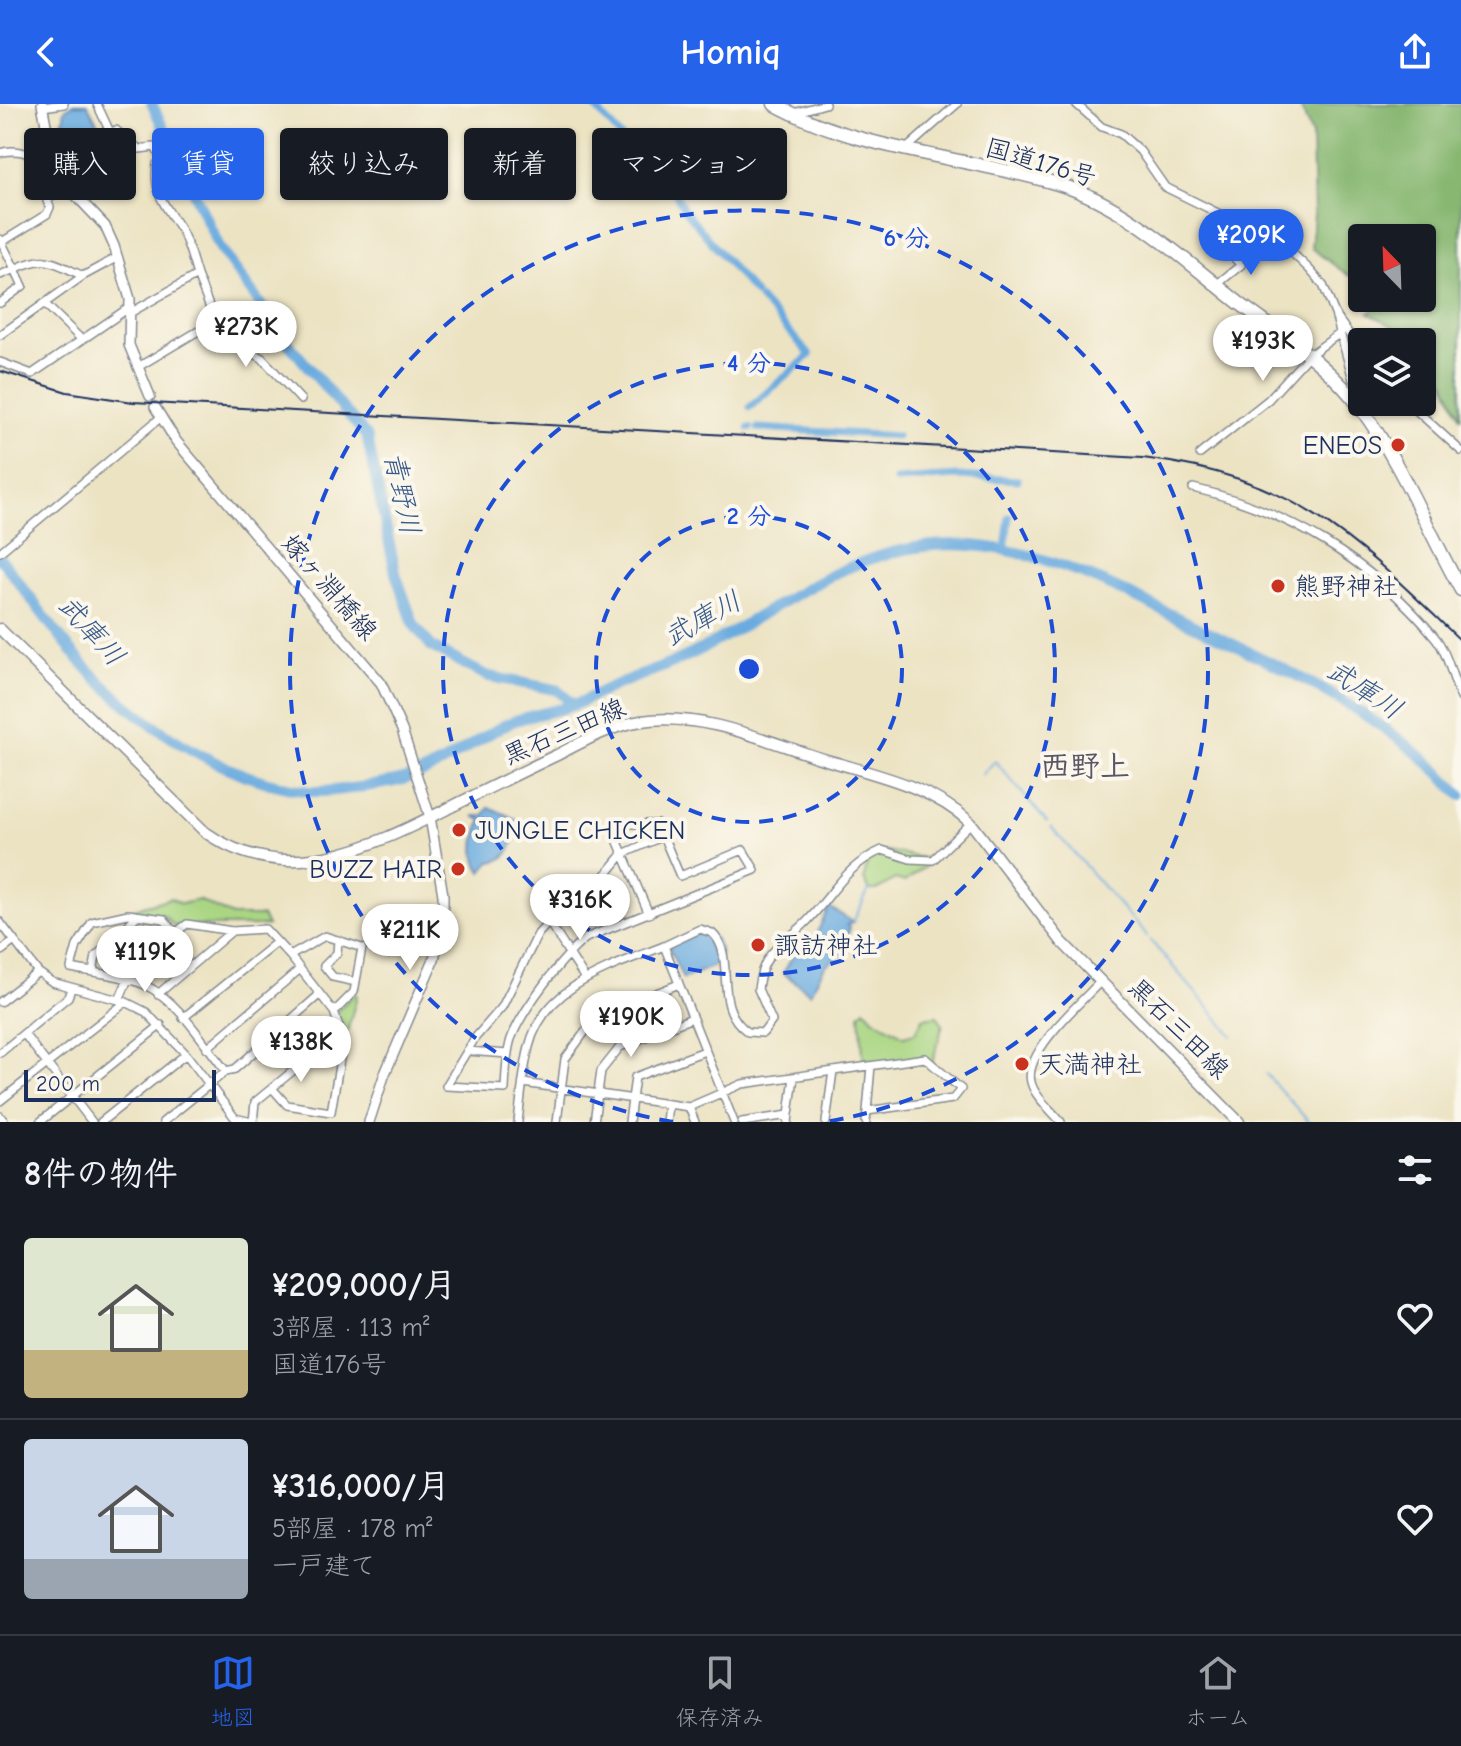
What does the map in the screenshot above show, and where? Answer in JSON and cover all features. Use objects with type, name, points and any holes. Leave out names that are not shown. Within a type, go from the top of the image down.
[{"type":"highway","name":"国道176号","points":[[774,104],[826,129],[1057,184],[1084,194],[1141,226],[1334,377],[1348,394]]},
{"type":"highway","name":"国道176号","points":[[1365,416],[1461,590]]},
{"type":"main road","name":"黒石三田線","points":[[2,634],[180,809],[221,843],[261,857],[325,858],[362,849],[429,812],[621,725],[675,720],[745,733],[913,786],[953,806],[971,823],[1062,942],[1239,1122]]},
{"type":"street","points":[[48,128],[42,105],[64,104]]},
{"type":"street","points":[[97,104],[108,128]]},
{"type":"street","points":[[792,114],[799,109],[825,104]]},
{"type":"street","points":[[906,149],[957,104]]},
{"type":"street","points":[[1076,104],[1140,151],[1165,187],[1285,246],[1323,285],[1335,314],[1348,364]]},
{"type":"street","points":[[0,153],[24,151]]},
{"type":"street","points":[[0,303],[23,286],[1,240],[47,214],[48,200]]},
{"type":"street","points":[[80,200],[105,226],[118,257],[130,310],[129,345],[150,396]]},
{"type":"street","points":[[161,200],[181,230],[223,338],[262,358],[301,400]]},
{"type":"street","points":[[0,335],[83,276],[118,257]]},
{"type":"street","points":[[0,275],[43,259],[83,276]]},
{"type":"street","points":[[1216,285],[1241,265],[1236,260]]},
{"type":"street","points":[[0,362],[32,374],[81,339],[197,275]]},
{"type":"street","points":[[45,304],[81,339]]},
{"type":"street","points":[[1335,314],[1348,332]]},
{"type":"street","points":[[138,367],[215,321]]},
{"type":"street","points":[[1200,454],[1268,400],[1308,356],[1339,334]]},
{"type":"street","name":"嫁ヶ淵橋線","points":[[155,407],[160,418],[381,683],[402,730],[429,812],[443,895],[441,936],[369,1122]]},
{"type":"street","points":[[1422,416],[1461,451]]},
{"type":"street","points":[[0,552],[160,418]]},
{"type":"street","points":[[1193,488],[1243,500],[1273,513],[1364,567],[1434,636],[1461,698]]},
{"type":"street","points":[[518,1122],[529,1045],[556,1002],[584,977],[700,929],[712,933],[723,950],[725,996],[735,1018],[748,1032],[763,1033],[772,1021],[758,989],[768,957],[782,939],[809,921],[850,869],[882,850],[910,859],[933,860],[971,823]]},
{"type":"street","points":[[649,914],[623,854],[618,842],[625,824],[657,824],[663,836],[680,876],[743,850],[755,870],[649,914],[586,938],[569,954],[522,1018],[508,1054],[505,1089],[446,1086],[467,1051],[502,1007],[529,950],[549,922],[584,901],[623,854],[663,836]]},
{"type":"street","points":[[175,933],[164,919],[128,914],[92,922],[77,946],[71,968],[126,979],[158,994],[183,1018],[226,1071]]},
{"type":"street","points":[[93,972],[96,956],[137,916]]},
{"type":"street","points":[[0,922],[38,972],[71,989],[123,1001],[161,1025],[186,1054],[233,1120],[252,1122],[255,1102],[340,1030],[334,1012],[265,929],[232,931],[187,924],[126,979],[123,1001],[0,1101]]},
{"type":"street","points":[[549,922],[584,977]]},
{"type":"street","points":[[158,994],[232,931]]},
{"type":"street","points":[[290,956],[325,936],[362,948],[354,992],[334,1012]]},
{"type":"street","points":[[338,940],[337,953],[324,966],[333,977],[356,982]]},
{"type":"street","points":[[0,952],[13,942]]},
{"type":"street","points":[[183,1018],[277,942]]},
{"type":"street","points":[[664,946],[734,1122]]},
{"type":"street","points":[[207,1048],[300,969]]},
{"type":"street","points":[[0,1002],[38,972]]},
{"type":"street","points":[[1061,1122],[1031,1085],[1030,1073],[1038,1050],[1100,982]]},
{"type":"street","points":[[557,1122],[565,1059],[596,1017],[679,984]]},
{"type":"street","points":[[1,1049],[68,997],[71,989]]},
{"type":"street","points":[[163,1122],[226,1071],[235,1069],[320,994]]},
{"type":"street","points":[[594,1122],[601,1071],[620,1047],[692,1018]]},
{"type":"street","points":[[40,1122],[161,1025]]},
{"type":"street","points":[[24,1034],[92,1122]]},
{"type":"street","points":[[272,1088],[287,1105],[331,1112],[342,1048],[334,1037]]},
{"type":"street","points":[[467,1051],[508,1054]]},
{"type":"street","points":[[629,1122],[635,1077],[705,1051]]},
{"type":"street","points":[[101,1122],[186,1054]]},
{"type":"street","points":[[523,1083],[689,1107],[742,1084],[925,1058],[961,1089],[953,1099],[867,1111]]},
{"type":"street","points":[[866,1122],[871,1066]]},
{"type":"street","points":[[826,1122],[833,1071]]},
{"type":"street","points":[[742,1122],[788,1119],[794,1077]]},
{"type":"street","points":[[666,1122],[668,1105]]},
{"type":"street","points":[[689,1107],[695,1122]]},
{"type":"street","points":[[0,1116],[5,1122]]},
{"type":"green space","points":[[1299,104],[1461,104],[1461,418],[1444,379],[1436,369],[1436,328],[1396,328],[1369,313],[1436,312],[1436,224],[1348,224],[1348,275],[1311,248],[1314,215],[1312,135]]},
{"type":"green space","points":[[887,851],[933,860],[905,882],[895,879],[877,890],[869,890],[864,879],[868,856]]},
{"type":"green space","points":[[170,898],[181,904],[199,900],[232,916],[262,916],[267,926],[174,926],[165,916],[127,913]]},
{"type":"green space","points":[[355,993],[357,996],[343,1047],[336,1038],[342,1026],[336,1012]]},
{"type":"green space","points":[[865,1009],[873,1018],[904,1036],[915,1033],[923,1018],[937,1016],[943,1024],[932,1064],[925,1058],[864,1067],[860,1014]]},
{"type":"water","points":[[73,104],[87,104],[100,128],[62,128],[65,109]]},
{"type":"water","points":[[489,807],[527,824],[531,831],[517,833],[505,856],[490,862],[482,872],[476,859],[475,846],[482,820],[474,816],[484,816]]},
{"type":"water","points":[[829,907],[853,922],[847,925],[850,927],[842,954],[825,966],[810,993],[783,973],[795,953],[817,933]]},
{"type":"water","points":[[699,932],[714,938],[720,949],[720,963],[683,979],[669,948],[671,943]]},
{"type":"waterway","name":"青野川","points":[[152,104],[220,248],[288,343],[367,437],[396,575],[414,625],[432,647],[487,676],[557,690],[574,705]]},
{"type":"waterway","points":[[592,104],[613,128]]},
{"type":"waterway","points":[[679,200],[755,294]]},
{"type":"waterway","points":[[750,407],[810,355],[760,299]]},
{"type":"waterway","points":[[758,428],[897,436]]},
{"type":"waterway","points":[[896,480],[958,476],[1018,480]]},
{"type":"waterway","points":[[1005,549],[1009,517]]},
{"type":"waterway","name":"武庫川","points":[[0,558],[83,664],[156,727],[184,746],[244,775],[306,791],[370,786],[419,774],[509,723],[578,703],[686,657],[848,568],[908,549],[940,545],[1009,551],[1075,570],[1107,584],[1339,699],[1404,742],[1461,795]]},
{"type":"waterway","points":[[982,775],[995,761],[1047,822]]},
{"type":"waterway","points":[[1051,827],[1147,936]]},
{"type":"waterway","points":[[853,922],[869,890]]},
{"type":"waterway","points":[[1150,940],[1233,1036]]},
{"type":"waterway","points":[[1266,1074],[1309,1122]]},
{"type":"railway","points":[[0,371],[67,392],[133,402],[1143,458],[1197,467],[1243,480],[1283,497],[1320,518],[1388,572],[1461,641]]},
{"type":"place","name":"ENEOS","points":[[1398,445]]},
{"type":"place","name":"熊野神社","points":[[1278,586]]},
{"type":"place","name":"JUNGLE CHICKEN","points":[[459,830]]},
{"type":"place","name":"BUZZ HAIR","points":[[458,869]]},
{"type":"place","name":"諏訪神社","points":[[758,945]]},
{"type":"place","name":"天満神社","points":[[1022,1064]]},
{"type":"district","name":"西野上","points":[[1085,766]]}]
